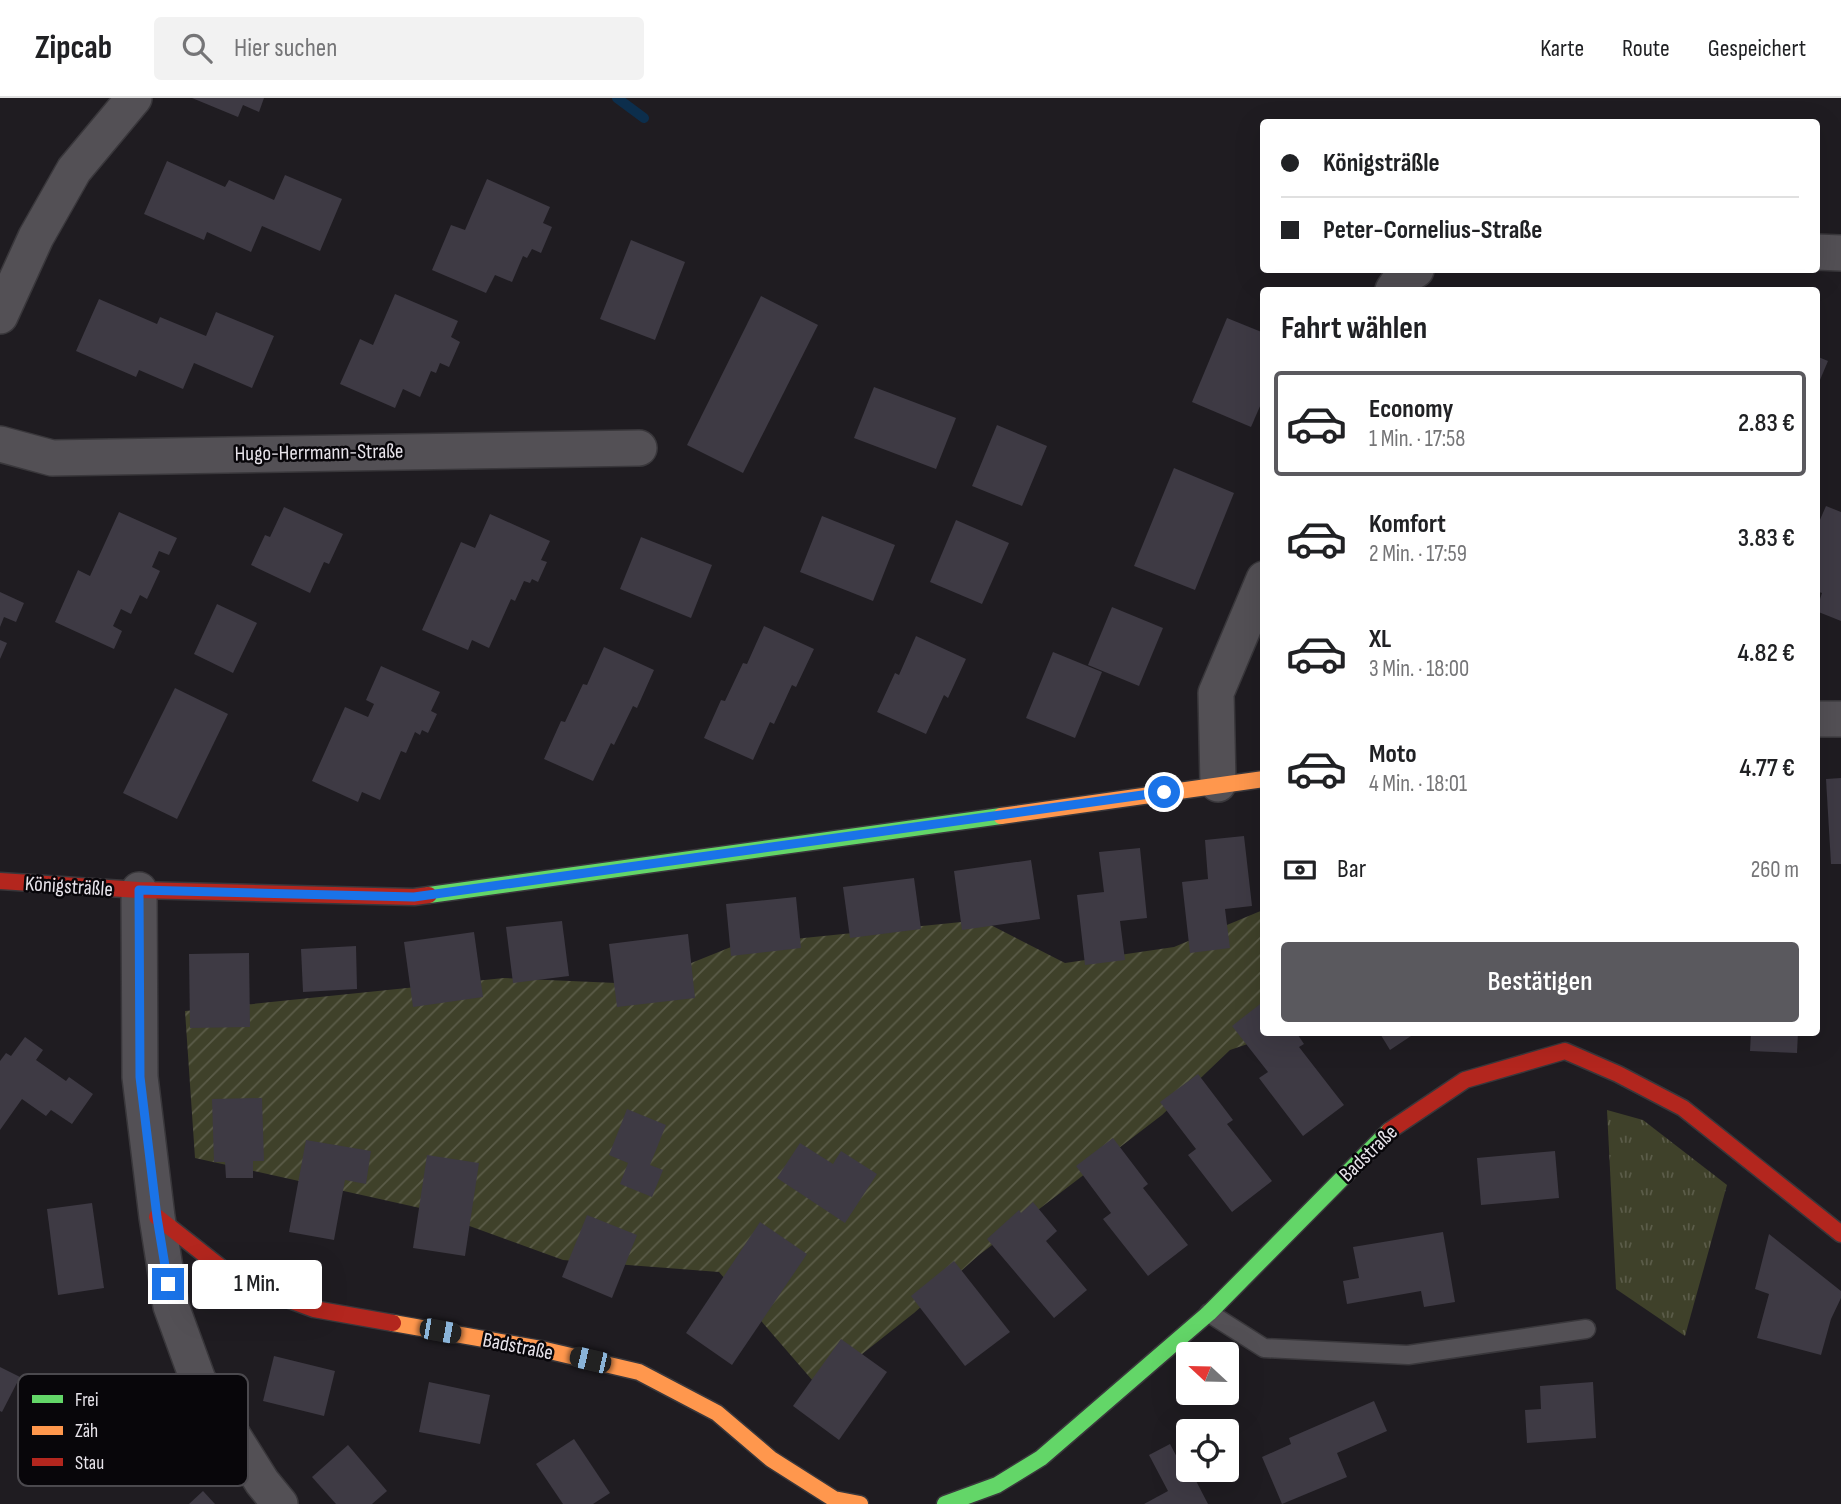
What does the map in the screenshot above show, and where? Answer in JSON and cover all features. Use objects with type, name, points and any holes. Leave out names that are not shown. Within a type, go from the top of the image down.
[{"type":"street","points":[[0,316],[36,237],[74,170],[134,98]]},
{"type":"street","points":[[1820,252],[1841,253]]},
{"type":"street","points":[[1395,287],[1401,278],[1410,273]]},
{"type":"street","name":"Hugo-Herrmann-Straße","points":[[0,444],[52,457],[639,448]]},
{"type":"street","points":[[1218,784],[1216,693],[1260,588]]},
{"type":"street","points":[[1820,719],[1841,719]]},
{"type":"street","name":"Königsträßle","points":[[0,881],[139,890],[414,897],[1260,779]]},
{"type":"street","points":[[139,890],[140,1077],[171,1306],[196,1374]]},
{"type":"street","name":"Badstraße","points":[[945,1504],[996,1485],[1041,1458],[1209,1312],[1394,1126],[1465,1080],[1564,1042],[1683,1108],[1841,1234]]},
{"type":"street","name":"Badstraße","points":[[157,1217],[238,1280],[314,1309],[541,1349],[639,1372],[717,1413],[771,1459],[834,1499],[860,1504]]},
{"type":"street","points":[[248,1460],[280,1504]]},
{"type":"lane","points":[[1209,1312],[1264,1348],[1408,1355],[1586,1329]]},
{"type":"green space","points":[[1260,911],[1260,1036],[1271,1036],[1230,1050],[1162,1115],[979,1255],[914,1313],[819,1388],[719,1272],[563,1260],[420,1208],[195,1158],[185,1011],[504,978],[639,984],[736,945],[981,920],[1065,963],[1174,947]]},
{"type":"green space","points":[[1607,1110],[1643,1120],[1727,1185],[1685,1336],[1616,1289]]},
{"type":"building","points":[[192,98],[264,98],[259,112],[243,105],[238,117]]},
{"type":"building","points":[[167,161],[225,187],[229,180],[274,200],[285,175],[342,199],[320,251],[262,226],[251,252],[207,232],[204,240],[144,214]]},
{"type":"building","points":[[487,179],[550,207],[543,223],[552,227],[541,253],[532,249],[527,258],[523,256],[512,282],[495,275],[486,293],[432,270],[451,225],[465,230]]},
{"type":"building","points":[[631,240],[685,262],[655,340],[600,319]]},
{"type":"building","points":[[395,294],[458,321],[451,337],[460,342],[449,367],[440,363],[436,373],[431,371],[420,397],[403,389],[395,408],[340,384],[360,339],[373,345]]},
{"type":"building","points":[[761,296],[818,325],[743,473],[687,445]]},
{"type":"building","points":[[99,299],[157,324],[160,317],[206,336],[216,312],[274,336],[252,388],[194,363],[183,389],[139,370],[136,377],[76,351]]},
{"type":"building","points":[[1227,318],[1260,331],[1260,406],[1251,427],[1192,402]]},
{"type":"building","points":[[1820,358],[1828,361],[1820,380]]},
{"type":"building","points":[[874,387],[956,418],[936,469],[854,438]]},
{"type":"building","points":[[997,425],[1047,446],[1022,506],[972,486]]},
{"type":"building","points":[[1174,468],[1234,493],[1195,590],[1134,566]]},
{"type":"building","points":[[1826,506],[1841,512],[1841,621],[1820,613],[1820,520]]},
{"type":"building","points":[[284,507],[343,534],[329,564],[324,562],[310,593],[251,565],[265,535],[270,537]]},
{"type":"building","points":[[119,512],[177,538],[169,555],[159,551],[152,567],[160,571],[147,599],[140,595],[131,614],[121,609],[113,626],[122,631],[114,649],[55,622],[78,570],[90,576]]},
{"type":"building","points":[[490,514],[550,541],[541,560],[547,562],[538,582],[532,579],[530,583],[524,581],[515,601],[511,599],[489,648],[472,640],[468,650],[422,630],[461,542],[475,548]]},
{"type":"building","points":[[822,516],[895,545],[873,601],[800,572]]},
{"type":"building","points":[[956,520],[1009,543],[982,604],[930,582]]},
{"type":"building","points":[[641,537],[712,565],[691,618],[620,589]]},
{"type":"building","points":[[0,592],[24,603],[16,622],[4,617],[0,627]]},
{"type":"building","points":[[217,604],[257,623],[233,673],[194,654]]},
{"type":"building","points":[[1112,607],[1163,628],[1139,686],[1088,665]]},
{"type":"building","points":[[764,626],[814,649],[796,687],[792,685],[774,724],[770,722],[753,760],[704,738],[721,700],[725,701],[743,663],[747,664]]},
{"type":"building","points":[[916,636],[966,659],[948,698],[944,695],[926,734],[877,712],[895,673],[899,675]]},
{"type":"building","points":[[0,640],[7,643],[0,659]]},
{"type":"building","points":[[604,647],[654,670],[637,708],[633,706],[593,781],[544,759],[561,721],[565,722],[583,684],[587,685]]},
{"type":"building","points":[[1053,652],[1102,672],[1075,738],[1026,718]]},
{"type":"building","points":[[381,666],[440,692],[431,711],[437,714],[428,733],[422,730],[420,735],[415,732],[406,753],[401,751],[380,800],[362,792],[358,802],[312,781],[345,707],[368,717],[374,704],[366,700]]},
{"type":"building","points":[[175,688],[228,714],[177,819],[123,793]]},
{"type":"building","points":[[1841,778],[1841,864],[1831,864],[1826,779]]},
{"type":"building","points":[[1244,836],[1252,906],[1225,909],[1230,948],[1190,953],[1182,882],[1208,879],[1205,840]]},
{"type":"building","points":[[1140,848],[1147,918],[1120,921],[1125,960],[1085,965],[1077,895],[1104,892],[1099,852]]},
{"type":"building","points":[[1031,860],[1040,919],[962,930],[954,871]]},
{"type":"building","points":[[914,878],[921,929],[850,938],[843,887]]},
{"type":"building","points":[[796,897],[801,948],[731,956],[726,904]]},
{"type":"building","points":[[562,921],[569,976],[513,983],[506,927]]},
{"type":"building","points":[[474,932],[483,997],[413,1007],[404,942]]},
{"type":"building","points":[[688,934],[695,998],[617,1007],[609,944]]},
{"type":"building","points":[[356,946],[357,989],[303,992],[301,949]]},
{"type":"building","points":[[249,953],[250,1027],[190,1028],[189,954]]},
{"type":"building","points":[[1260,1004],[1260,1036],[1299,1036],[1304,1044],[1299,1047],[1344,1105],[1303,1136],[1259,1078],[1268,1072],[1232,1026]]},
{"type":"building","points":[[1381,1036],[1411,1036],[1390,1050]]},
{"type":"building","points":[[1751,1036],[1798,1036],[1797,1053],[1750,1051]]},
{"type":"building","points":[[25,1037],[43,1050],[36,1060],[66,1081],[69,1077],[93,1094],[72,1124],[51,1110],[46,1116],[22,1099],[0,1130],[0,1061],[6,1053],[11,1056]]},
{"type":"building","points":[[1198,1074],[1233,1120],[1227,1124],[1272,1181],[1232,1212],[1188,1155],[1196,1149],[1160,1102]]},
{"type":"building","points":[[262,1098],[264,1161],[253,1161],[253,1178],[226,1178],[225,1162],[214,1162],[212,1099]]},
{"type":"building","points":[[627,1109],[666,1125],[650,1165],[663,1170],[652,1197],[620,1184],[628,1163],[609,1155]]},
{"type":"building","points":[[1113,1138],[1148,1184],[1143,1188],[1188,1245],[1148,1276],[1103,1219],[1111,1213],[1076,1166]]},
{"type":"building","points":[[306,1140],[371,1151],[366,1184],[345,1180],[334,1240],[289,1232]]},
{"type":"building","points":[[800,1143],[833,1164],[841,1151],[877,1174],[845,1223],[777,1178]]},
{"type":"building","points":[[1555,1151],[1559,1198],[1481,1205],[1477,1158]]},
{"type":"building","points":[[427,1155],[479,1163],[465,1256],[413,1248]]},
{"type":"building","points":[[1033,1202],[1057,1231],[1046,1241],[1087,1290],[1054,1318],[987,1239],[1019,1210],[1021,1213]]},
{"type":"building","points":[[92,1203],[104,1288],[58,1295],[47,1209]]},
{"type":"building","points":[[587,1215],[637,1235],[612,1298],[562,1277]]},
{"type":"building","points":[[760,1222],[807,1254],[732,1365],[686,1333]]},
{"type":"building","points":[[1443,1232],[1455,1302],[1424,1307],[1421,1291],[1347,1304],[1343,1281],[1359,1278],[1353,1247]]},
{"type":"building","points":[[1769,1234],[1841,1291],[1821,1355],[1757,1338],[1769,1294],[1755,1289]]},
{"type":"building","points":[[954,1261],[1010,1332],[965,1366],[911,1296]]},
{"type":"building","points":[[841,1339],[887,1372],[839,1440],[793,1406]]},
{"type":"building","points":[[274,1356],[335,1371],[324,1416],[263,1401]]},
{"type":"building","points":[[0,1367],[18,1376],[18,1381],[2,1412]]},
{"type":"building","points":[[429,1382],[490,1395],[480,1444],[419,1432]]},
{"type":"building","points":[[1593,1382],[1596,1438],[1527,1443],[1525,1410],[1541,1409],[1540,1386]]},
{"type":"building","points":[[1374,1401],[1387,1431],[1337,1453],[1347,1477],[1282,1504],[1262,1457],[1291,1444],[1289,1438]]},
{"type":"building","points":[[574,1439],[610,1493],[593,1504],[563,1504],[536,1464]]},
{"type":"building","points":[[1170,1444],[1176,1455],[1176,1482],[1197,1482],[1208,1504],[1144,1504],[1168,1491],[1149,1455]]},
{"type":"building","points":[[348,1445],[387,1491],[372,1504],[336,1504],[312,1477]]},
{"type":"building","points":[[203,1491],[215,1504],[189,1504]]},
{"type":"waterway","points":[[617,98],[644,118]]},
{"type":"traffic: fast","points":[[429,895],[1001,816]]},
{"type":"traffic: fast","points":[[945,1504],[997,1485],[1041,1458],[1209,1313],[1389,1131]]},
{"type":"traffic: slow","points":[[1001,816],[1260,780]]},
{"type":"traffic: slow","points":[[393,1323],[541,1349],[639,1372],[717,1413],[771,1459],[834,1499],[860,1504]]},
{"type":"traffic: jam","points":[[0,881],[139,890],[414,897],[429,895]]},
{"type":"traffic: jam","points":[[1389,1131],[1465,1080],[1565,1051],[1618,1074],[1683,1108],[1841,1234]]},
{"type":"traffic: jam","points":[[157,1217],[238,1281],[314,1309],[393,1323]]},
{"type":"route","points":[[168,1284],[140,1077],[139,890],[414,897],[1164,792]]}]
